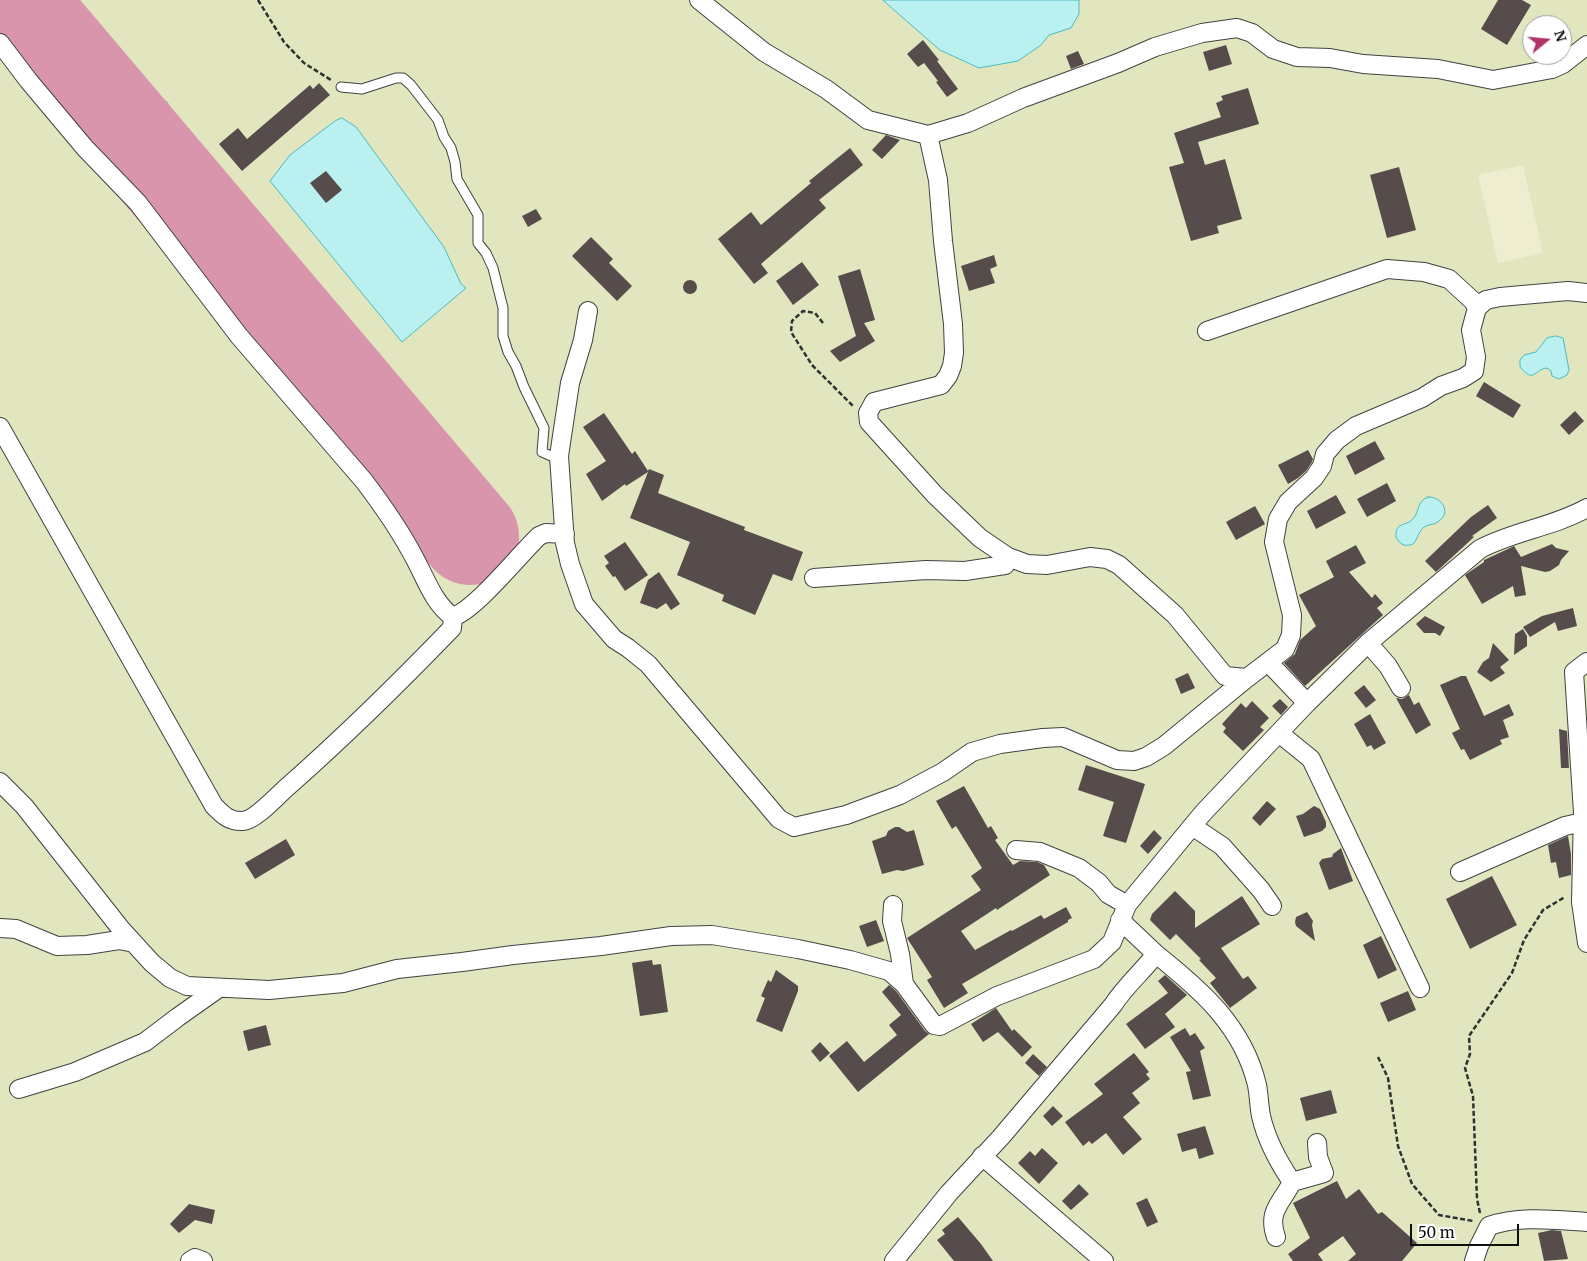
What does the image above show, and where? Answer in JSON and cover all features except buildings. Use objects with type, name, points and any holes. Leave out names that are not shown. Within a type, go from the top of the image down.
[{"type":"street","points":[[699,0],[764,52],[826,89],[868,120],[928,135],[968,123],[1023,98],[1155,48],[1202,34],[1237,28],[1252,34],[1273,48],[1297,57],[1330,58],[1363,64],[1438,69],[1493,80],[1552,69],[1563,64],[1587,45]]},
{"type":"street","points":[[0,43],[28,80],[85,148],[138,203],[240,336],[364,481],[415,558],[444,611],[453,617]]},
{"type":"street","points":[[928,135],[938,180],[953,324],[954,353],[952,366],[948,376],[941,385],[874,402],[868,413],[869,422],[935,495],[980,538],[1008,557],[1027,564],[1047,565],[1090,557],[1106,559],[1120,565],[1175,615],[1225,676],[1247,678]]},
{"type":"street","points":[[1207,331],[1387,269],[1424,272],[1449,279],[1473,301],[1477,308]]},
{"type":"street","points":[[588,311],[583,340],[570,383],[560,460],[565,543],[584,604],[614,639],[648,664],[779,819],[794,826],[846,815],[900,795],[943,772],[972,752],[1000,744],[1063,737],[1117,760],[1134,761],[1164,746],[1284,649],[1292,635],[1292,615],[1274,542],[1278,519],[1288,502],[1314,478],[1322,466],[1325,454],[1338,440],[1356,426],[1422,398],[1441,386],[1463,378],[1474,371],[1476,358],[1471,330],[1477,308],[1486,300],[1568,291],[1587,293]]},
{"type":"street","points":[[0,427],[214,806],[226,818],[244,821],[253,817],[381,700],[452,628],[453,617]]},
{"type":"street","points":[[0,782],[24,806],[134,944],[170,978],[187,986],[269,990],[334,984],[397,969],[513,954],[601,946],[671,936],[712,935],[850,960],[889,971],[904,984],[934,1025],[940,1026],[997,996],[1094,959],[1112,942],[1123,912],[1192,826],[1307,703],[1368,644],[1480,549],[1496,540],[1572,516],[1587,508]]},
{"type":"street","points":[[453,617],[460,614],[482,595],[539,536],[546,533],[565,534]]},
{"type":"street","points":[[814,578],[926,570],[965,571],[1005,565],[1008,557]]},
{"type":"street","points":[[1368,644],[1388,666],[1401,688]]},
{"type":"street","points":[[1268,662],[1307,703]]},
{"type":"street","points":[[1587,662],[1574,672],[1583,738],[1585,822],[1581,888],[1587,943]]},
{"type":"street","points":[[1279,733],[1311,759],[1420,988]]},
{"type":"street","points":[[1460,872],[1565,826],[1585,822]]},
{"type":"street","points":[[1192,826],[1222,846],[1261,890],[1272,906]]},
{"type":"street","points":[[1016,850],[1040,852],[1078,868],[1099,882],[1156,954],[1187,979],[1224,1015],[1245,1050],[1257,1085],[1262,1118],[1279,1164],[1292,1182]]},
{"type":"street","points":[[893,905],[892,921],[900,954],[904,984]]},
{"type":"street","points":[[0,928],[16,929],[57,946],[87,945],[119,940],[134,944]]},
{"type":"street","points":[[894,1261],[949,1194],[1001,1137],[1113,1006],[1123,990],[1156,954]]},
{"type":"street","points":[[19,1089],[75,1072],[146,1042],[220,988]]},
{"type":"street","points":[[1276,1237],[1273,1229],[1274,1210],[1285,1196],[1292,1182],[1324,1173],[1318,1156],[1317,1143]]},
{"type":"street","points":[[982,1156],[1104,1261]]},
{"type":"street","points":[[1474,1261],[1484,1229],[1502,1221],[1587,1222]]},
{"type":"street","points":[[190,1261],[195,1258],[203,1261]]},
{"type":"lane","points":[[341,87],[362,89],[383,81],[403,78],[411,84],[438,120],[455,162],[457,179],[478,215],[478,243],[486,253],[493,268],[503,308],[503,336],[508,352],[544,428],[542,452],[560,460]]},
{"type":"path","points":[[258,0],[284,42],[304,63],[341,87]]},
{"type":"path","points":[[823,323],[815,313],[803,311],[792,321],[791,332],[812,365],[869,422]]},
{"type":"path","points":[[1484,1229],[1476,1199],[1473,1096],[1465,1068],[1470,1054],[1469,1036],[1512,973],[1524,940],[1543,910],[1581,888]]},
{"type":"path","points":[[1378,1057],[1388,1078],[1398,1146],[1412,1184],[1439,1215],[1484,1229]]},
{"type":"green space","points":[[0,0],[1587,0],[1587,1261],[0,1261]]},
{"type":"green space","points":[[1523,165],[1543,253],[1498,263],[1478,175]]},
{"type":"water","points":[[883,0],[1079,0],[1079,14],[1071,28],[1049,35],[1041,45],[1018,61],[979,68],[940,50]]},
{"type":"water","points":[[159,97],[167,102],[180,125],[197,147],[195,152],[183,158],[163,134],[148,107]]},
{"type":"water","points":[[342,118],[356,127],[444,247],[461,284],[466,288],[402,342],[270,181],[290,155],[335,121]]},
{"type":"water","points":[[1556,336],[1563,338],[1569,370],[1567,375],[1559,379],[1552,376],[1551,371],[1547,368],[1534,375],[1529,375],[1520,367],[1520,360],[1524,355],[1536,352],[1547,338]]},
{"type":"water","points":[[1428,497],[1433,497],[1441,502],[1445,509],[1443,517],[1436,523],[1424,527],[1413,544],[1403,545],[1396,537],[1397,529],[1413,519],[1422,501]]},
{"type":"runway","points":[[16,0],[470,536]]}]
